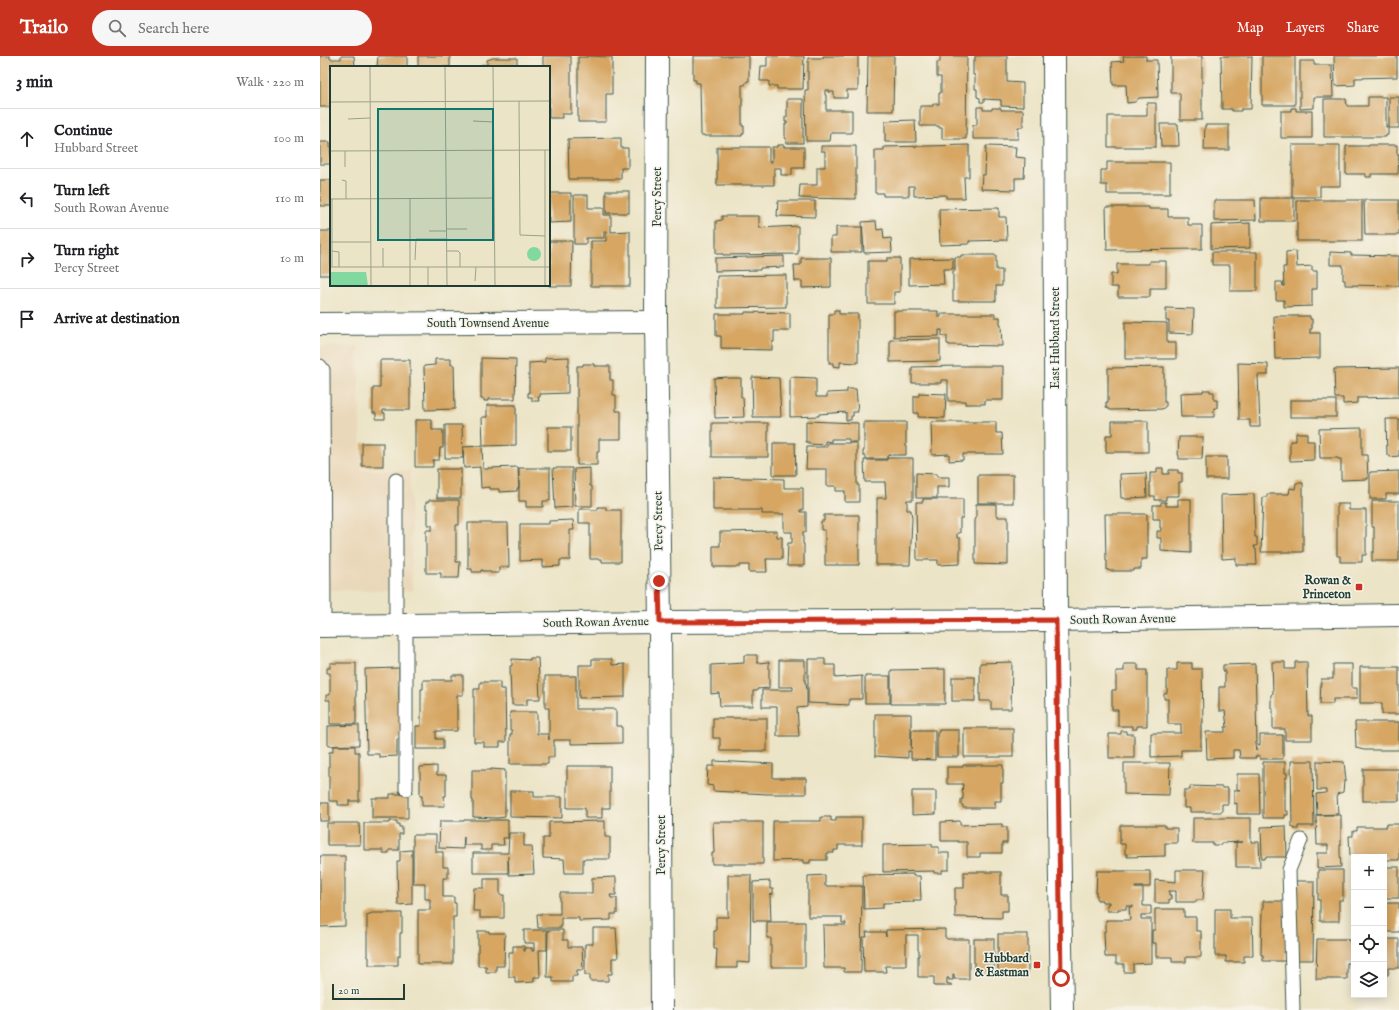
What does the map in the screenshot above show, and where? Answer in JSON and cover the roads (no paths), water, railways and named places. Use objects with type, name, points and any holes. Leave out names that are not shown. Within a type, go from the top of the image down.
[{"type":"street","name":"Percy Street","points":[[657,56],[656,322],[660,622],[662,1010]]},
{"type":"street","name":"East Hubbard Street","points":[[1054,56],[1056,620],[1062,1010]]},
{"type":"street","name":"South Townsend Avenue","points":[[320,324],[656,322]]},
{"type":"street","name":"South Rowan Avenue","points":[[322,626],[660,622],[1056,620],[1399,615]]},
{"type":"lane","points":[[320,366],[324,370],[322,626]]},
{"type":"lane","points":[[396,480],[406,790]]},
{"type":"lane","points":[[1293,1010],[1289,870],[1301,840]]},
{"type":"place","name":"Rowan & Princeton","points":[[1359,587]]},
{"type":"place","name":"Hubbard & Eastman","points":[[1037,965]]}]
